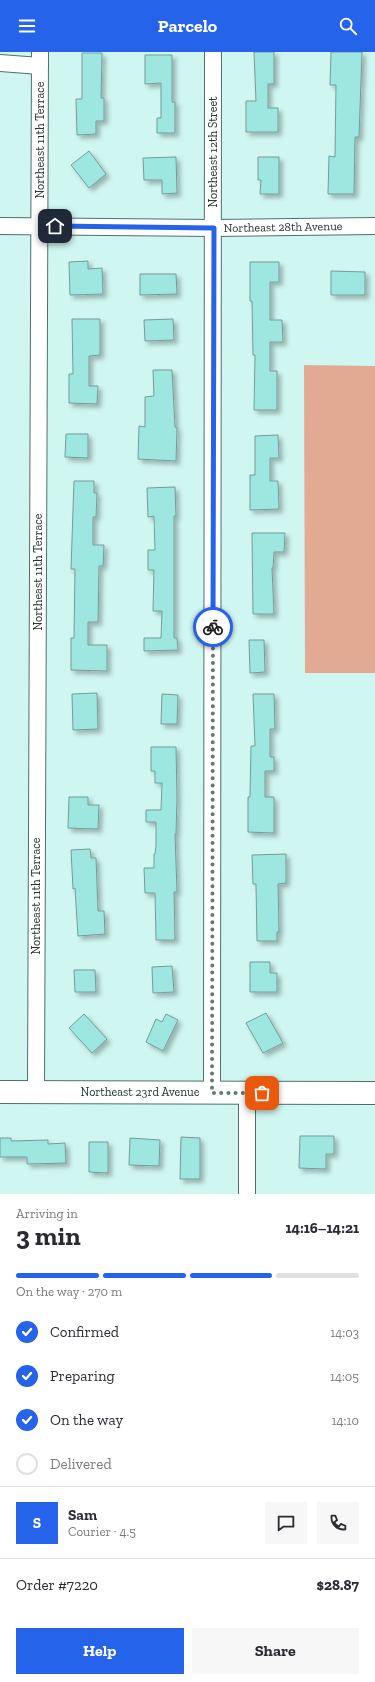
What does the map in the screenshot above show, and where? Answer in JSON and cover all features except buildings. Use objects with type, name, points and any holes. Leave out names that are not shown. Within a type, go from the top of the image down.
[{"type":"main road","name":"Northeast 23rd Avenue","points":[[0,1092],[375,1094]]},
{"type":"street","name":"Northeast 12th Street","points":[[212,1093],[213,52]]},
{"type":"street","points":[[0,63],[40,59]]},
{"type":"street","name":"Northeast 11th Terrace","points":[[36,1092],[40,59]]},
{"type":"street","name":"Northeast 28th Avenue","points":[[0,226],[214,228],[375,226]]},
{"type":"street","points":[[247,1194],[248,1093]]},
{"type":"shaded area","points":[[304,365],[375,366],[375,673],[305,673]]},
{"type":"way so far","points":[[213,627],[212,1093],[262,1093]]},
{"type":"route","points":[[55,226],[214,228],[213,627]]}]
